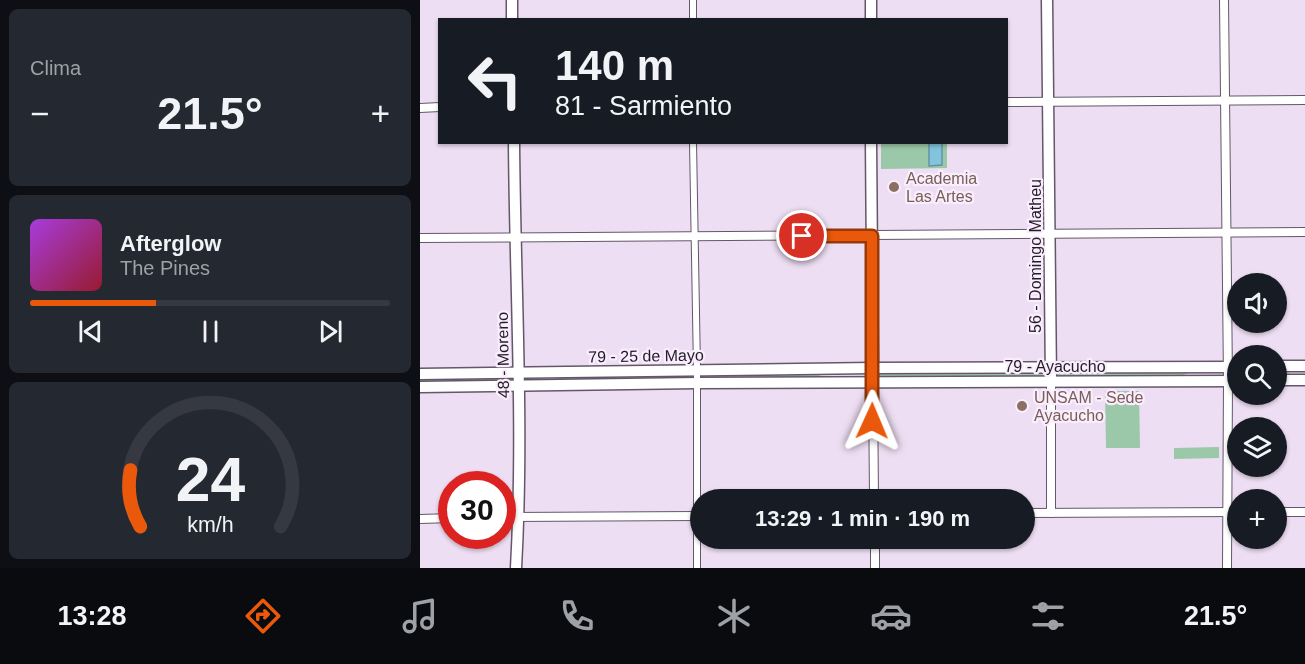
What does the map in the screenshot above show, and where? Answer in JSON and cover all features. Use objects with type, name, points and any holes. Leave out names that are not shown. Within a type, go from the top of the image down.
[{"type":"main road","points":[[512,0],[512,18]]},
{"type":"main road","points":[[871,0],[871,18]]},
{"type":"main road","name":"56 - Domingo Matheu","points":[[1047,0],[1051,381]]},
{"type":"main road","name":"48 - Moreno","points":[[514,144],[519,517],[516,568]]},
{"type":"main road","points":[[871,144],[873,382]]},
{"type":"main road","points":[[1287,366],[1305,366]]},
{"type":"main road","name":"79 - Ayacucho","points":[[873,368],[1227,367]]},
{"type":"main road","name":"79 - 25 de Mayo","points":[[420,374],[873,368]]},
{"type":"main road","points":[[1287,380],[1305,380]]},
{"type":"main road","name":"79 - Ayacucho","points":[[873,382],[1227,381]]},
{"type":"main road","name":"79 - 25 de Mayo","points":[[420,387],[873,382]]},
{"type":"street","points":[[693,0],[693,18]]},
{"type":"street","points":[[1224,0],[1227,233],[1232,345]]},
{"type":"street","points":[[1008,102],[1305,100]]},
{"type":"street","points":[[420,108],[438,107]]},
{"type":"street","points":[[693,144],[698,489]]},
{"type":"street","points":[[420,238],[1305,232]]},
{"type":"street","name":"56 - Domingo Matheu","points":[[1051,381],[1051,513]]},
{"type":"street","points":[[873,382],[874,489]]},
{"type":"street","points":[[1229,489],[1232,405]]},
{"type":"street","points":[[1035,513],[1227,512]]},
{"type":"street","points":[[1287,512],[1305,512]]},
{"type":"street","points":[[519,517],[690,516]]},
{"type":"street","points":[[420,519],[438,518]]},
{"type":"street","points":[[697,549],[697,568]]},
{"type":"street","points":[[875,549],[875,568]]},
{"type":"street","points":[[1227,549],[1227,568]]},
{"type":"green space","points":[[881,144],[947,144],[947,168],[881,169]]},
{"type":"green space","points":[[1057,372],[1214,373],[1189,373],[1180,376],[1057,376]]},
{"type":"green space","points":[[859,373],[824,374],[814,378],[551,380],[563,377]]},
{"type":"green space","points":[[880,373],[1044,373],[1042,376],[879,376]]},
{"type":"green space","points":[[512,378],[512,381],[420,382],[420,379]]},
{"type":"green space","points":[[1105,391],[1139,391],[1140,448],[1106,448]]},
{"type":"green space","points":[[1219,447],[1219,458],[1174,459],[1174,448]]},
{"type":"water","points":[[929,144],[942,144],[942,165],[929,166]]},
{"type":"place","name":"Academia Las Artes","points":[[894,187]]},
{"type":"place","name":"UNSAM - Sede Ayacucho","points":[[1022,406]]},
{"type":"route","points":[[802,236],[872,236],[872,421]]}]
